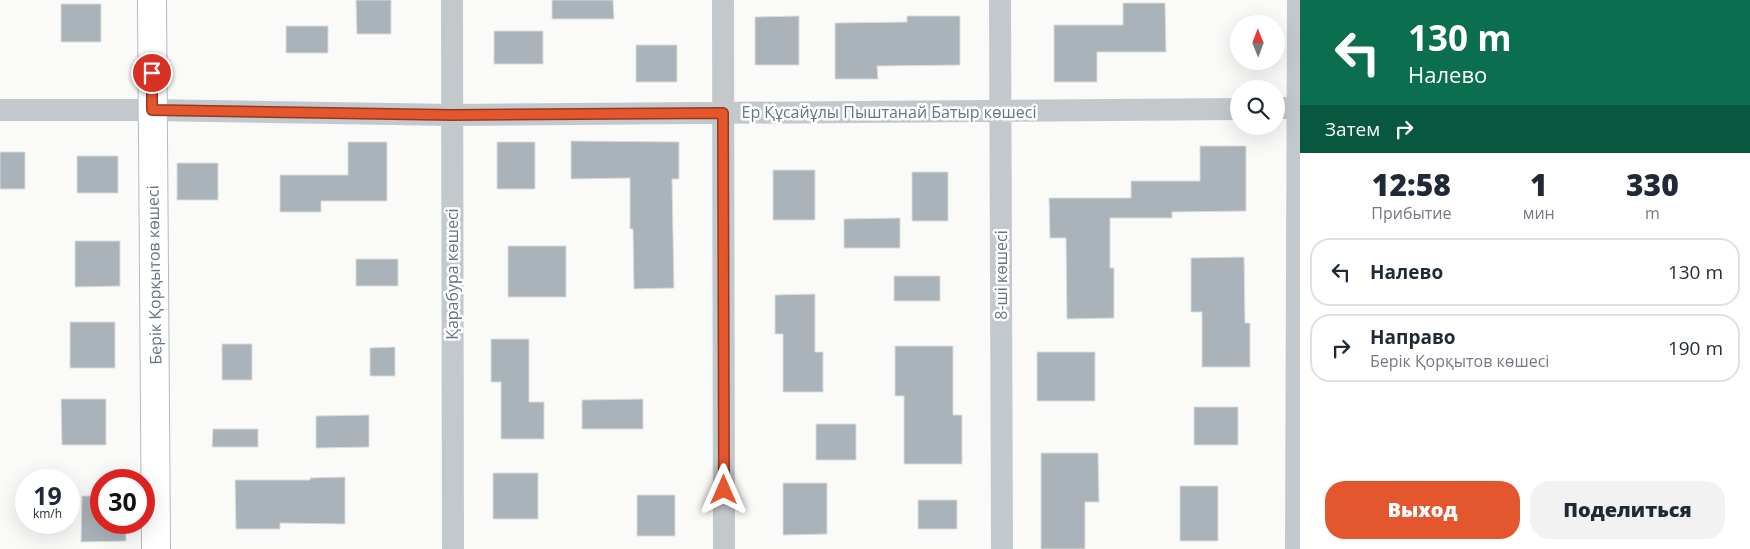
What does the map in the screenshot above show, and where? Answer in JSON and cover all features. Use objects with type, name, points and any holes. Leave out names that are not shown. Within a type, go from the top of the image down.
[{"type":"street","name":"Берік Қорқытов көшесі","points":[[152,0],[156,549]]},
{"type":"street","name":"Қарабура көшесі","points":[[452,0],[453,549]]},
{"type":"street","points":[[723,0],[724,549]]},
{"type":"street","name":"8-шi көшесi","points":[[1000,0],[1002,549]]},
{"type":"street","points":[[1296,549],[1291,108],[1298,0]]},
{"type":"street","name":"Ер Құсайұлы Пыштанай Батыр көшесі","points":[[0,110],[152,110],[452,115],[1230,109]]},
{"type":"building","points":[[356,0],[391,0],[391,34],[357,34]]},
{"type":"building","points":[[552,0],[613,0],[614,19],[552,19]]},
{"type":"building","points":[[1123,3],[1165,3],[1166,52],[1097,52],[1097,82],[1054,82],[1054,25],[1123,25]]},
{"type":"building","points":[[61,4],[101,4],[101,42],[61,42]]},
{"type":"building","points":[[799,16],[799,65],[755,65],[755,17]]},
{"type":"building","points":[[907,16],[960,16],[960,65],[877,66],[878,79],[835,79],[835,23],[907,22]]},
{"type":"building","points":[[286,26],[328,26],[328,53],[286,53]]},
{"type":"building","points":[[494,31],[543,31],[543,64],[494,64]]},
{"type":"building","points":[[636,45],[677,45],[677,82],[636,82]]},
{"type":"building","points":[[571,141],[679,142],[679,179],[672,179],[674,288],[634,289],[633,229],[630,229],[630,178],[571,179]]},
{"type":"building","points":[[348,142],[387,142],[387,201],[321,201],[321,212],[280,212],[280,175],[348,175]]},
{"type":"building","points":[[497,142],[535,142],[535,189],[497,189]]},
{"type":"building","points":[[1200,146],[1246,146],[1246,211],[1172,212],[1172,218],[1110,218],[1110,268],[1114,268],[1114,318],[1067,319],[1066,238],[1050,238],[1049,198],[1131,198],[1131,181],[1200,181]]},
{"type":"building","points":[[0,152],[25,152],[25,189],[0,189]]},
{"type":"building","points":[[77,156],[118,156],[118,193],[77,193]]},
{"type":"building","points":[[177,163],[218,163],[218,200],[177,200]]},
{"type":"building","points":[[773,170],[815,170],[815,220],[773,220]]},
{"type":"building","points":[[912,172],[948,172],[948,221],[912,221]]},
{"type":"building","points":[[900,218],[900,248],[844,248],[844,219]]},
{"type":"building","points":[[75,241],[120,241],[120,286],[75,287]]},
{"type":"building","points":[[508,246],[566,246],[566,297],[508,297]]},
{"type":"building","points":[[1244,257],[1245,323],[1250,323],[1250,367],[1202,367],[1202,312],[1191,312],[1191,258]]},
{"type":"building","points":[[356,259],[398,259],[398,286],[356,286]]},
{"type":"building","points":[[894,276],[940,276],[940,301],[894,301]]},
{"type":"building","points":[[815,294],[815,352],[823,352],[823,392],[783,392],[783,334],[775,334],[775,295]]},
{"type":"building","points":[[70,322],[115,322],[115,368],[70,368]]},
{"type":"building","points":[[491,339],[529,339],[529,402],[544,402],[544,439],[501,439],[501,382],[491,382]]},
{"type":"building","points":[[222,344],[252,344],[252,380],[222,380]]},
{"type":"building","points":[[895,346],[953,346],[953,415],[962,415],[962,464],[904,464],[904,396],[895,396]]},
{"type":"building","points":[[395,347],[395,376],[370,376],[370,348]]},
{"type":"building","points":[[1037,352],[1095,352],[1095,401],[1037,401]]},
{"type":"building","points":[[61,399],[106,399],[106,445],[62,445]]},
{"type":"building","points":[[643,399],[643,429],[582,429],[582,400]]},
{"type":"building","points":[[1194,407],[1238,407],[1238,445],[1194,445]]},
{"type":"building","points":[[369,415],[369,447],[316,448],[316,416]]},
{"type":"building","points":[[816,424],[856,424],[856,460],[816,460]]},
{"type":"building","points":[[213,429],[258,429],[258,447],[212,447]]},
{"type":"building","points":[[1041,453],[1098,453],[1099,502],[1085,502],[1085,549],[1041,549]]},
{"type":"building","points":[[493,473],[538,473],[538,519],[493,519]]},
{"type":"building","points":[[345,477],[345,524],[280,523],[280,529],[236,529],[235,480],[310,480],[310,478]]},
{"type":"building","points":[[783,483],[827,483],[827,534],[783,535]]},
{"type":"building","points":[[1180,486],[1218,486],[1218,541],[1180,541]]},
{"type":"building","points":[[637,495],[675,495],[675,536],[637,536]]},
{"type":"building","points":[[82,496],[90,496],[90,534],[126,534],[126,541],[81,542]]},
{"type":"building","points":[[918,500],[957,500],[957,529],[918,529]]},
{"type":"route","points":[[152,73],[152,110],[452,115],[723,113],[724,490]]}]
